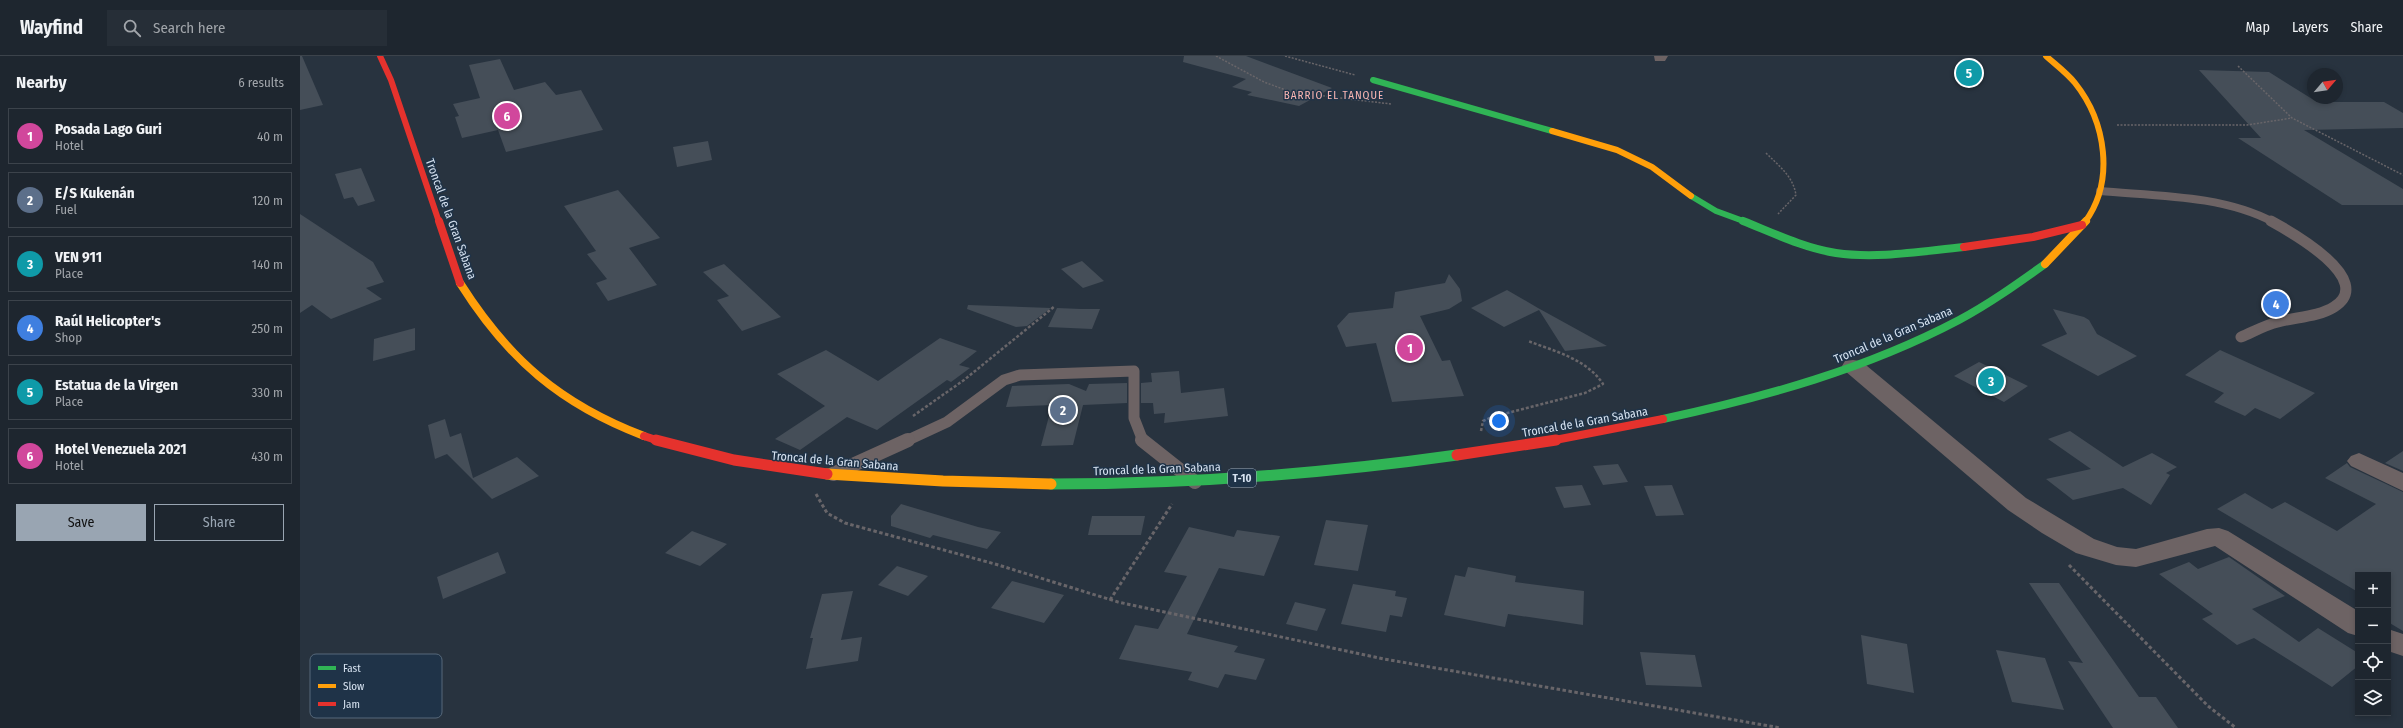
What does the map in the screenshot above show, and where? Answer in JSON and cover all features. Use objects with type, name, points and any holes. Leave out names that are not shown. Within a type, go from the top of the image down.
[{"type":"main road","name":"Troncal de la Gran Sabana","points":[[380,56],[391,80],[456,276],[470,302],[487,326],[534,377],[559,396],[582,409],[632,432],[717,458],[833,474],[924,480],[1053,484],[1190,482],[1373,466],[1492,450],[1620,430],[1709,410],[1796,386],[1853,366],[1968,316],[1993,302],[2048,261],[2082,225],[2096,205],[2104,177],[2103,160],[2096,125],[2077,84],[2046,56]]},
{"type":"main road","points":[[1373,80],[1617,150],[1652,166],[1694,198],[1716,211],[1825,251],[1848,254],[1879,255],[1990,244],[2033,237],[2082,225]]},
{"type":"street","points":[[1853,366],[2017,504],[2051,527],[2085,546],[2116,556],[2136,558],[2207,538],[2219,537],[2241,549],[2355,623]]},
{"type":"street","points":[[2358,461],[2403,483]]},
{"type":"street","points":[[2391,641],[2403,645]]},
{"type":"lane","points":[[2100,191],[2200,200],[2239,209],[2282,226],[2297,235],[2338,269],[2344,282],[2346,293],[2341,302],[2329,309],[2277,322],[2241,337]]},
{"type":"lane","points":[[833,474],[947,422],[1004,380],[1041,373],[1134,371],[1134,415],[1139,436],[1145,444],[1190,482]]},
{"type":"path","points":[[1216,56],[1264,82],[1291,92],[1312,96],[1395,104]]},
{"type":"path","points":[[1285,56],[1373,80]]},
{"type":"path","points":[[2238,66],[2266,95],[2292,118],[2403,175]]},
{"type":"path","points":[[2096,125],[2247,124],[2292,118]]},
{"type":"path","points":[[1766,153],[1789,176],[1796,187],[1796,195],[1766,229]]},
{"type":"path","points":[[908,420],[964,380],[1055,306]]},
{"type":"path","points":[[1492,450],[1480,426],[1483,421],[1585,393],[1603,384],[1600,378],[1590,368],[1528,340]]},
{"type":"path","points":[[811,472],[813,487],[827,513],[845,523],[995,564],[1110,600],[1384,659],[1781,728]]},
{"type":"path","points":[[1110,600],[1190,482]]},
{"type":"path","points":[[2063,558],[2208,706],[2236,728]]},
{"type":"building","points":[[300,56],[302,56],[323,105],[300,110]]},
{"type":"building","points":[[1184,56],[1246,56],[1332,88],[1299,106],[1247,95],[1252,92],[1232,87],[1246,79],[1183,62]]},
{"type":"building","points":[[500,59],[514,90],[545,82],[556,95],[581,90],[603,130],[506,152],[498,130],[462,138],[455,117],[459,116],[453,104],[480,98],[469,65]]},
{"type":"building","points":[[2199,70],[2269,72],[2307,96],[2307,104],[2384,102],[2403,113],[2403,128],[2304,130],[2403,189],[2403,205],[2342,205],[2238,138],[2261,138]]},
{"type":"building","points":[[708,141],[712,160],[677,167],[673,147]]},
{"type":"building","points":[[361,168],[375,201],[358,206],[353,197],[344,199],[335,174]]},
{"type":"building","points":[[618,190],[660,238],[629,248],[657,285],[608,301],[596,283],[607,279],[587,254],[596,251],[564,206]]},
{"type":"building","points":[[300,214],[373,262],[384,282],[366,288],[382,299],[331,319],[312,305],[300,313]]},
{"type":"building","points":[[1082,261],[1104,281],[1083,288],[1061,269]]},
{"type":"building","points":[[724,264],[781,317],[742,331],[717,300],[729,296],[703,272]]},
{"type":"building","points":[[1449,274],[1460,289],[1462,301],[1449,309],[1420,316],[1442,361],[1450,360],[1464,396],[1392,402],[1376,343],[1346,347],[1337,326],[1349,313],[1393,308],[1395,292],[1445,283]]},
{"type":"building","points":[[1507,290],[1607,346],[1565,351],[1539,310],[1504,327],[1471,308]]},
{"type":"building","points":[[968,305],[1051,308],[1027,326],[1016,327],[967,309]]},
{"type":"building","points":[[1057,308],[1100,309],[1092,329],[1048,327]]},
{"type":"building","points":[[2053,309],[2084,317],[2089,320],[2097,334],[2137,356],[2098,376],[2041,345],[2067,334]]},
{"type":"building","points":[[415,328],[415,350],[373,361],[374,339]]},
{"type":"building","points":[[940,338],[977,351],[959,365],[970,368],[951,382],[947,380],[877,430],[847,417],[800,450],[775,439],[825,406],[777,374],[826,350],[878,381]]},
{"type":"building","points":[[2220,350],[2315,393],[2280,419],[2255,408],[2245,416],[2214,402],[2224,393],[2185,375]]},
{"type":"building","points":[[1979,362],[2028,386],[2004,402],[1954,376]]},
{"type":"building","points":[[1179,371],[1181,393],[1224,388],[1228,416],[1164,423],[1165,413],[1154,414],[1153,403],[1141,403],[1141,383],[1152,382],[1151,373]]},
{"type":"building","points":[[1127,383],[1127,403],[1083,405],[1073,445],[1041,446],[1052,405],[1006,407],[1012,386],[1069,384],[1086,391],[1089,384]]},
{"type":"building","points":[[445,419],[450,437],[461,433],[473,478],[517,457],[539,476],[492,499],[447,454],[435,459],[428,425]]},
{"type":"building","points":[[2070,431],[2123,467],[2152,453],[2177,467],[2166,473],[2170,475],[2151,505],[2123,488],[2073,500],[2046,479],[2091,469],[2048,439]]},
{"type":"building","points":[[2403,451],[2403,471],[2385,463]]},
{"type":"building","points":[[2347,463],[2350,467],[2403,492],[2403,631],[2391,624],[2391,572],[2355,572],[2355,590],[2217,509],[2245,493],[2272,509],[2285,502],[2337,531],[2376,504],[2325,478]]},
{"type":"building","points":[[1618,464],[1628,482],[1603,485],[1593,466]]},
{"type":"building","points":[[1582,485],[1591,505],[1564,508],[1555,487]]},
{"type":"building","points":[[1672,485],[1684,515],[1656,516],[1644,486]]},
{"type":"building","points":[[901,504],[978,527],[1001,532],[987,549],[933,535],[930,538],[891,526],[891,516]]},
{"type":"building","points":[[1092,516],[1145,516],[1141,535],[1088,535]]},
{"type":"building","points":[[1326,520],[1368,525],[1358,571],[1314,565]]},
{"type":"building","points":[[1189,527],[1234,537],[1237,530],[1280,536],[1264,576],[1219,568],[1187,634],[1238,646],[1234,652],[1265,659],[1256,680],[1225,674],[1218,688],[1188,680],[1192,672],[1119,659],[1135,625],[1158,629],[1187,576],[1164,572]]},
{"type":"building","points":[[692,531],[727,544],[700,566],[665,553]]},
{"type":"building","points":[[498,552],[506,573],[443,599],[437,577]]},
{"type":"building","points":[[2229,557],[2285,596],[2252,609],[2299,642],[2318,628],[2355,651],[2355,668],[2332,687],[2254,638],[2237,645],[2202,619],[2213,614],[2159,574],[2189,562],[2198,569]]},
{"type":"building","points":[[897,566],[928,576],[908,596],[878,585]]},
{"type":"building","points":[[1468,567],[1516,576],[1515,582],[1584,591],[1583,625],[1508,614],[1505,627],[1444,615],[1455,575],[1465,577]]},
{"type":"building","points":[[1012,581],[1064,595],[1044,623],[991,608]]},
{"type":"building","points":[[2029,583],[2059,583],[2139,697],[2156,697],[2178,728],[2113,728],[2068,661],[2083,663]]},
{"type":"building","points":[[1353,584],[1396,591],[1395,596],[1407,598],[1402,617],[1390,615],[1386,632],[1341,624]]},
{"type":"building","points":[[853,591],[841,640],[862,637],[858,661],[806,669],[813,638],[810,638],[822,594]]},
{"type":"building","points":[[1295,602],[1326,609],[1317,631],[1286,624]]},
{"type":"building","points":[[1861,635],[1907,644],[1914,693],[1867,684]]},
{"type":"building","points":[[1996,650],[2045,658],[2064,710],[2012,702]]},
{"type":"building","points":[[1640,652],[1695,655],[1702,687],[1646,685]]},
{"type":"traffic: fast","points":[[1373,80],[1552,131]]},
{"type":"traffic: fast","points":[[1691,196],[1716,211],[1809,246],[1836,253],[1879,255],[1964,247]]},
{"type":"traffic: fast","points":[[1663,419],[1763,395],[1863,363],[1912,343],[1959,320],[2004,294],[2045,264]]},
{"type":"traffic: fast","points":[[1051,484],[1153,483],[1254,478],[1356,468],[1457,455]]},
{"type":"traffic: slow","points":[[2045,264],[2074,236],[2092,212],[2101,190],[2103,174],[2101,141],[2091,109],[2084,95],[2075,83],[2065,72],[2046,56]]},
{"type":"traffic: slow","points":[[1552,131],[1617,150],[1652,167],[1691,196]]},
{"type":"traffic: slow","points":[[460,283],[495,334],[537,377],[561,395],[587,411],[615,425],[644,436]]},
{"type":"traffic: slow","points":[[827,474],[943,481],[1051,484]]},
{"type":"traffic: jam","points":[[380,56],[391,80],[460,283]]},
{"type":"traffic: jam","points":[[1964,247],[2033,237],[2082,225]]},
{"type":"traffic: jam","points":[[1457,455],[1568,438],[1663,419]]},
{"type":"traffic: jam","points":[[644,436],[689,450],[757,465],[827,474]]},
{"type":"place","name":"Estatua de la Virgen","points":[[1969,73]]},
{"type":"place","name":"Hotel Venezuela 2021","points":[[507,116]]},
{"type":"place","name":"Raúl Helicopter's","points":[[2276,304]]},
{"type":"place","name":"Posada Lago Guri","points":[[1410,348]]},
{"type":"place","name":"VEN 911","points":[[1991,381]]},
{"type":"place","name":"E/S Kukenán","points":[[1063,410]]},
{"type":"district","name":"BARRIO EL TANQUE","points":[[1334,95]]}]
